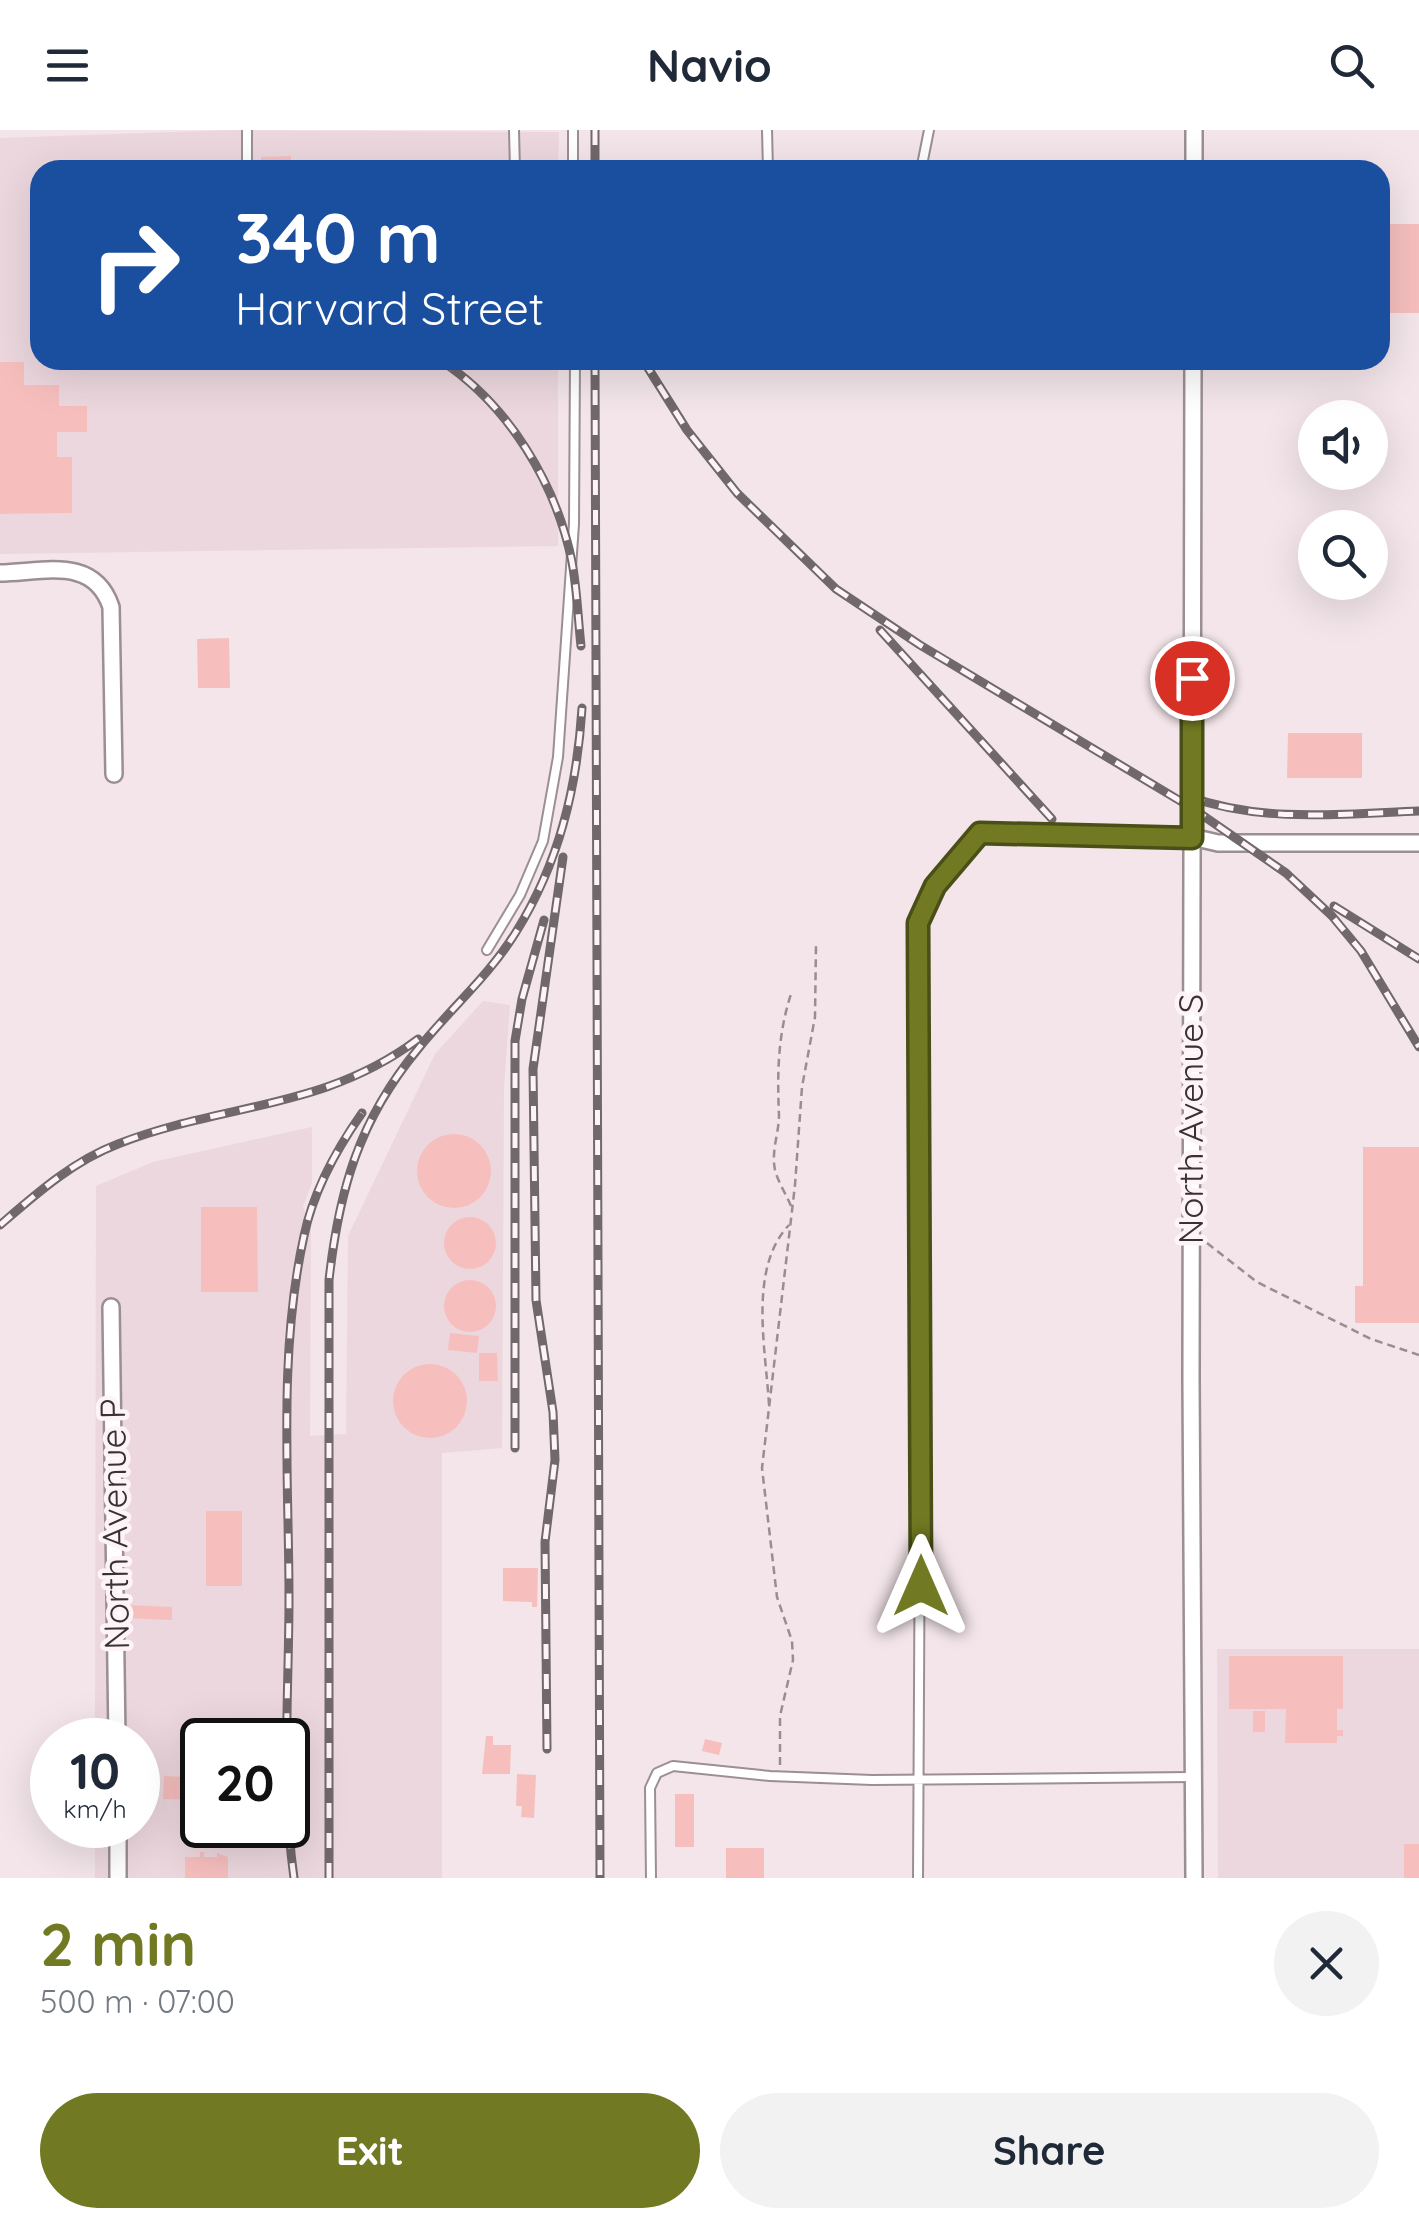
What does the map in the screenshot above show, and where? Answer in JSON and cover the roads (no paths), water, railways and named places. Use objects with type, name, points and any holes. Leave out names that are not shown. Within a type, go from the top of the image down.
[{"type":"street","points":[[1194,130],[1194,160]]},
{"type":"street","name":"North Avenue S","points":[[1193,370],[1194,1878]]},
{"type":"street","points":[[0,574],[85,572],[104,587],[111,607],[114,774]]},
{"type":"street","points":[[980,833],[1192,838],[1218,843],[1419,843]]},
{"type":"street","name":"North Avenue P","points":[[111,1307],[117,1718]]},
{"type":"street","points":[[118,1848],[118,1878]]},
{"type":"lane","points":[[247,130],[247,160]]},
{"type":"lane","points":[[572,130],[573,160]]},
{"type":"lane","points":[[767,130],[768,160]]},
{"type":"lane","points":[[923,160],[928,130]]},
{"type":"lane","points":[[514,131],[514,160]]},
{"type":"lane","points":[[488,950],[520,894],[543,841],[558,757],[574,524],[574,370]]},
{"type":"lane","points":[[918,1878],[922,1123],[918,923],[935,886],[980,833]]},
{"type":"lane","points":[[651,1878],[650,1788],[657,1773],[673,1766],[782,1776],[920,1780],[1193,1777]]},
{"type":"railway","points":[[595,130],[595,160]]},
{"type":"railway","points":[[454,370],[507,422],[526,448],[554,503],[572,562],[581,646]]},
{"type":"railway","points":[[595,370],[600,1878]]},
{"type":"railway","points":[[649,370],[687,430],[737,493],[836,589],[920,645],[1192,808],[1286,873],[1332,916],[1361,951],[1419,1047]]},
{"type":"railway","points":[[880,630],[1052,819]]},
{"type":"railway","points":[[329,1878],[329,1280],[339,1216],[355,1157],[381,1102],[418,1049],[494,963],[516,932],[544,879],[570,796],[582,708]]},
{"type":"railway","points":[[1190,797],[1274,814],[1419,811]]},
{"type":"railway","points":[[547,1749],[545,1542],[555,1460],[553,1412],[536,1300],[533,1069],[563,857]]},
{"type":"railway","points":[[1334,906],[1419,959]]},
{"type":"railway","points":[[515,1448],[515,1041],[544,920]]},
{"type":"railway","points":[[0,1225],[56,1179],[101,1151],[157,1131],[346,1080],[418,1039]]},
{"type":"railway","points":[[294,1878],[287,1774],[287,1416],[291,1325],[296,1280],[313,1203],[362,1113]]}]
